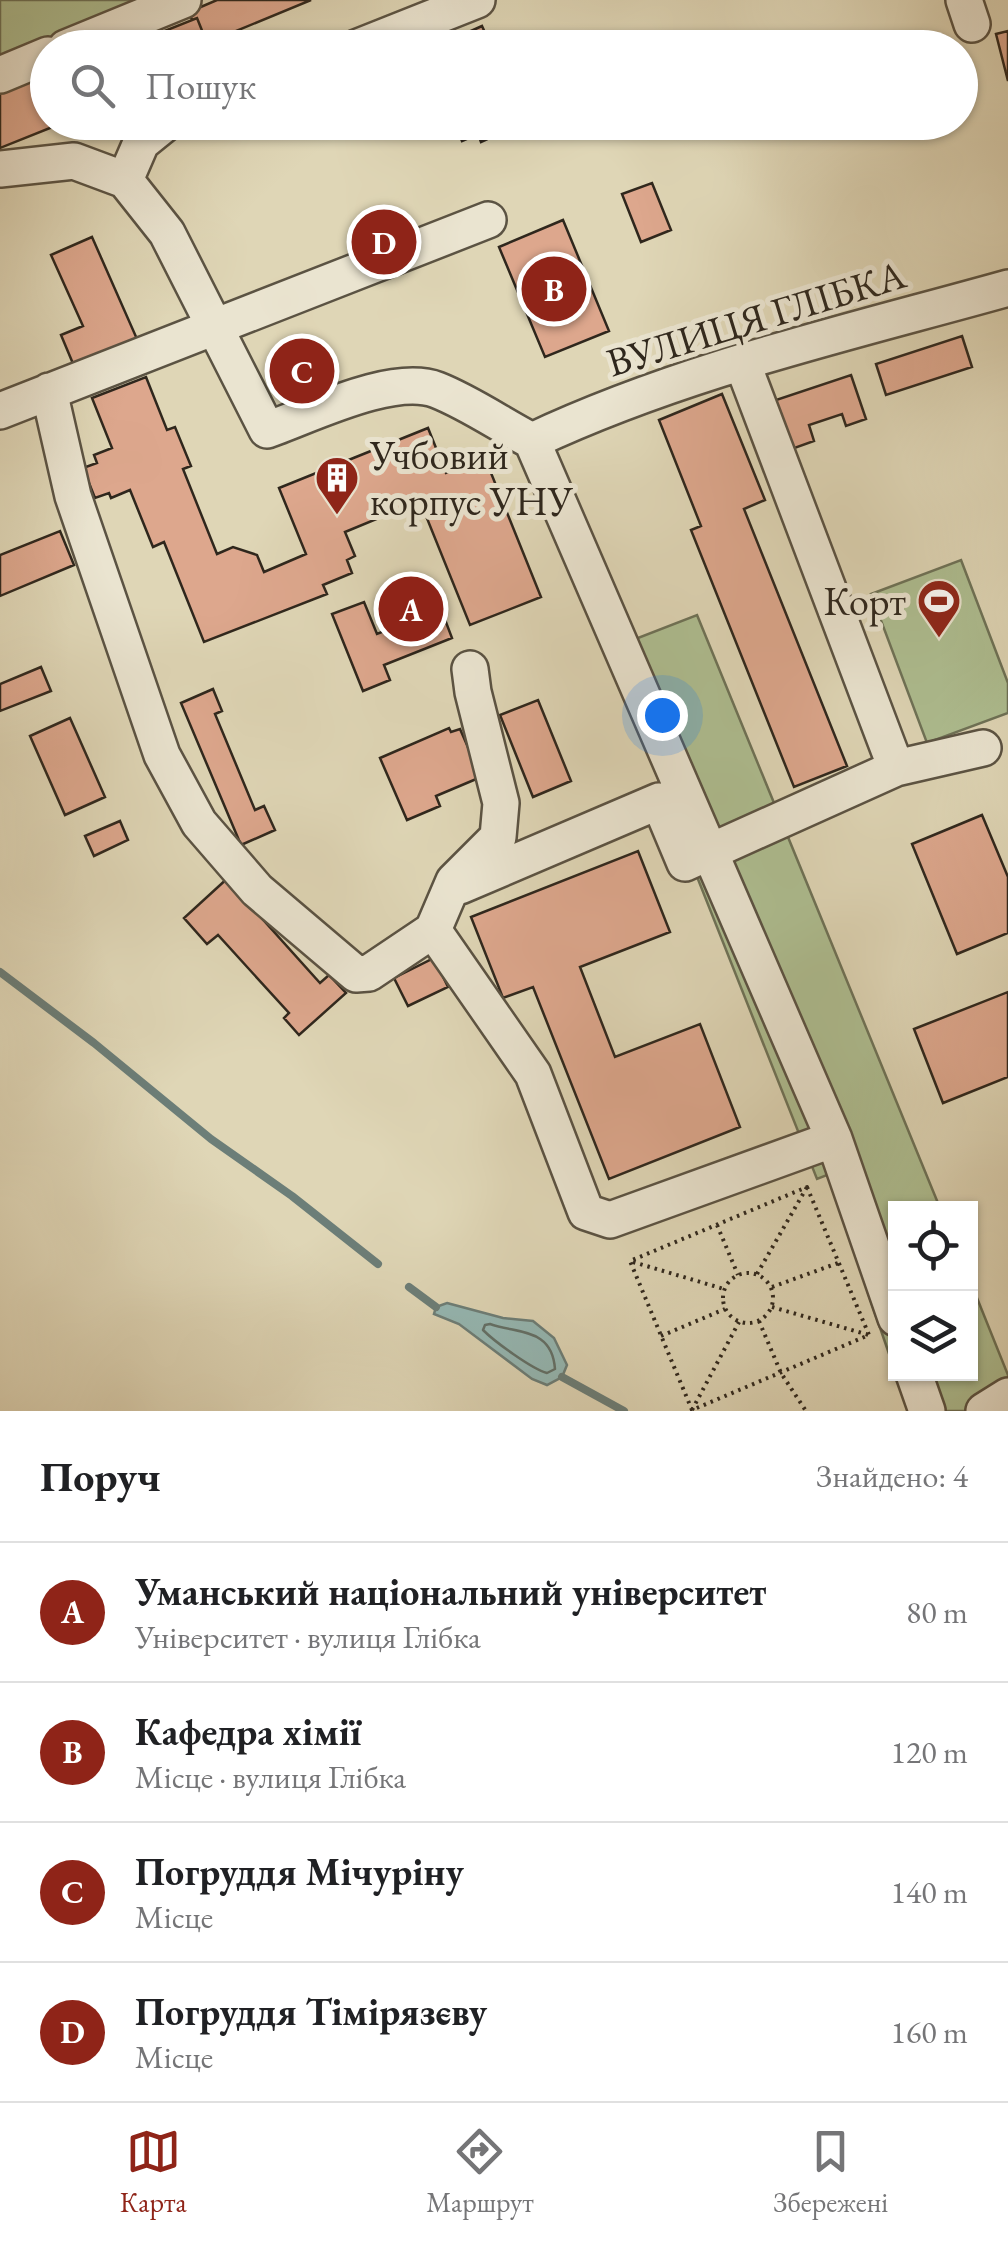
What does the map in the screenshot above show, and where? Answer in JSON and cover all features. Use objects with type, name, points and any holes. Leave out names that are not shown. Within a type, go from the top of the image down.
[{"type":"street","points":[[110,30],[183,0]]},
{"type":"street","points":[[401,30],[476,0]]},
{"type":"street","points":[[0,74],[30,62]]},
{"type":"street","points":[[125,180],[145,140]]},
{"type":"street","points":[[0,169],[74,161],[125,180],[168,233],[267,430],[383,389],[408,385],[434,389],[532,441],[834,1139],[882,1327]]},
{"type":"street","points":[[0,411],[488,220]]},
{"type":"street","name":"ВУЛИЦЯ ГЛІБКА","points":[[532,441],[596,411],[742,362],[1008,288]]},
{"type":"street","points":[[742,362],[896,768]]},
{"type":"street","points":[[50,391],[73,496],[162,755],[199,823],[257,890],[356,974],[369,973],[434,930],[448,892],[498,838],[502,803],[470,669]]},
{"type":"street","points":[[448,892],[659,801],[685,862],[896,768],[983,748]]},
{"type":"street","points":[[434,930],[532,1074],[586,1212],[610,1220],[834,1139]]},
{"type":"street","points":[[917,1381],[928,1411]]},
{"type":"street","points":[[984,1411],[1008,1396]]},
{"type":"path","points":[[807,1187],[839,1262],[882,1327]]},
{"type":"path","points":[[630,1262],[807,1187]]},
{"type":"path","points":[[757,1274],[807,1187]]},
{"type":"path","points":[[716,1225],[738,1275]]},
{"type":"path","points":[[630,1262],[724,1289]]},
{"type":"path","points":[[630,1262],[692,1410]]},
{"type":"path","points":[[772,1288],[839,1262]]},
{"type":"path","points":[[757,1274],[772,1288],[772,1307],[759,1321],[740,1322],[725,1308],[724,1289],[738,1275],[757,1274]]},
{"type":"path","points":[[772,1307],[882,1327]]},
{"type":"path","points":[[661,1336],[725,1308]]},
{"type":"path","points":[[759,1321],[781,1372],[806,1411]]},
{"type":"path","points":[[692,1410],[740,1322]]},
{"type":"path","points":[[692,1410],[882,1327]]},
{"type":"green space","points":[[0,0],[161,0],[92,30],[30,30],[30,57],[0,70]]},
{"type":"green space","name":"Корт","points":[[961,560],[1008,683],[1008,713],[927,743],[871,594]]},
{"type":"green space","points":[[697,615],[937,1201],[888,1201],[888,1250],[845,1168],[817,1179],[607,650]]},
{"type":"green space","points":[[888,1269],[888,1351],[868,1293]]},
{"type":"green space","points":[[978,1300],[1008,1375],[1008,1400],[980,1411],[910,1411],[899,1381],[978,1381]]},
{"type":"water","points":[[447,1303],[503,1318],[533,1321],[554,1338],[567,1365],[562,1377],[547,1385],[532,1379],[459,1324],[434,1314],[436,1307]]},
{"type":"building","points":[[217,0],[311,0],[238,30],[202,30],[197,18],[192,20],[189,12]]},
{"type":"building","points":[[197,18],[202,30],[167,30]]},
{"type":"building","points":[[1008,31],[1008,81],[996,34]]},
{"type":"building","points":[[30,77],[30,136],[0,148],[0,90]]},
{"type":"building","points":[[652,183],[671,230],[641,242],[622,194]]},
{"type":"building","points":[[563,220],[609,331],[545,357],[499,247]]},
{"type":"building","points":[[92,237],[137,339],[74,366],[61,335],[83,326],[51,255]]},
{"type":"building","points":[[962,336],[972,367],[886,395],[876,364]]},
{"type":"building","points":[[851,375],[866,419],[846,426],[842,414],[809,425],[814,441],[789,450],[773,401]]},
{"type":"building","name":"Учбовий корпус УНУ","points":[[146,377],[167,430],[175,427],[191,466],[183,469],[217,554],[233,547],[257,555],[264,572],[306,554],[279,488],[428,428],[446,473],[485,458],[541,597],[470,625],[420,501],[345,532],[355,556],[347,560],[352,573],[323,585],[327,594],[204,642],[164,542],[153,547],[130,490],[111,498],[109,493],[95,498],[83,468],[97,463],[94,455],[112,448],[92,398]]},
{"type":"building","name":"Учбовий корпус УНУ","points":[[722,394],[765,500],[744,509],[847,766],[794,787],[691,530],[701,526],[659,420]]},
{"type":"building","points":[[60,531],[74,565],[0,596],[0,555]]},
{"type":"building","points":[[364,602],[377,634],[441,609],[452,638],[384,665],[390,680],[363,691],[332,614]]},
{"type":"building","points":[[41,667],[51,691],[0,711],[0,684]]},
{"type":"building","points":[[213,689],[222,711],[215,714],[255,810],[264,806],[275,830],[241,845],[181,703]]},
{"type":"building","points":[[538,700],[571,781],[533,797],[500,715]]},
{"type":"building","points":[[70,718],[105,797],[65,815],[30,736]]},
{"type":"building","points":[[449,728],[451,732],[460,729],[481,777],[436,796],[440,806],[407,820],[380,758]]},
{"type":"building","points":[[982,815],[1008,877],[1008,933],[957,954],[912,844]]},
{"type":"building","points":[[120,821],[128,840],[94,856],[85,836]]},
{"type":"building","points":[[638,851],[670,932],[580,967],[615,1057],[700,1024],[740,1127],[609,1179],[533,987],[503,998],[471,917]]},
{"type":"building","points":[[230,876],[249,904],[320,983],[329,975],[346,993],[299,1035],[284,1018],[289,1013],[218,935],[207,944],[184,918]]},
{"type":"building","points":[[434,958],[448,987],[408,1006],[394,978]]},
{"type":"building","points":[[1008,992],[1008,1077],[943,1103],[914,1029]]},
{"type":"waterway","points":[[0,972],[211,1139],[378,1264]]},
{"type":"waterway","points":[[409,1287],[436,1307]]},
{"type":"waterway","points":[[562,1377],[624,1411]]},
{"type":"place","name":"Погруддя Тімірязєву","points":[[384,242]]},
{"type":"place","name":"Кафедра хімії","points":[[554,289]]},
{"type":"place","name":"Погруддя Мічуріну","points":[[302,371]]},
{"type":"place","name":"Учбовий корпус УНУ","points":[[337,516]]},
{"type":"place","name":"Уманський національний університет","points":[[411,609]]},
{"type":"place","name":"Корт","points":[[939,639]]}]
